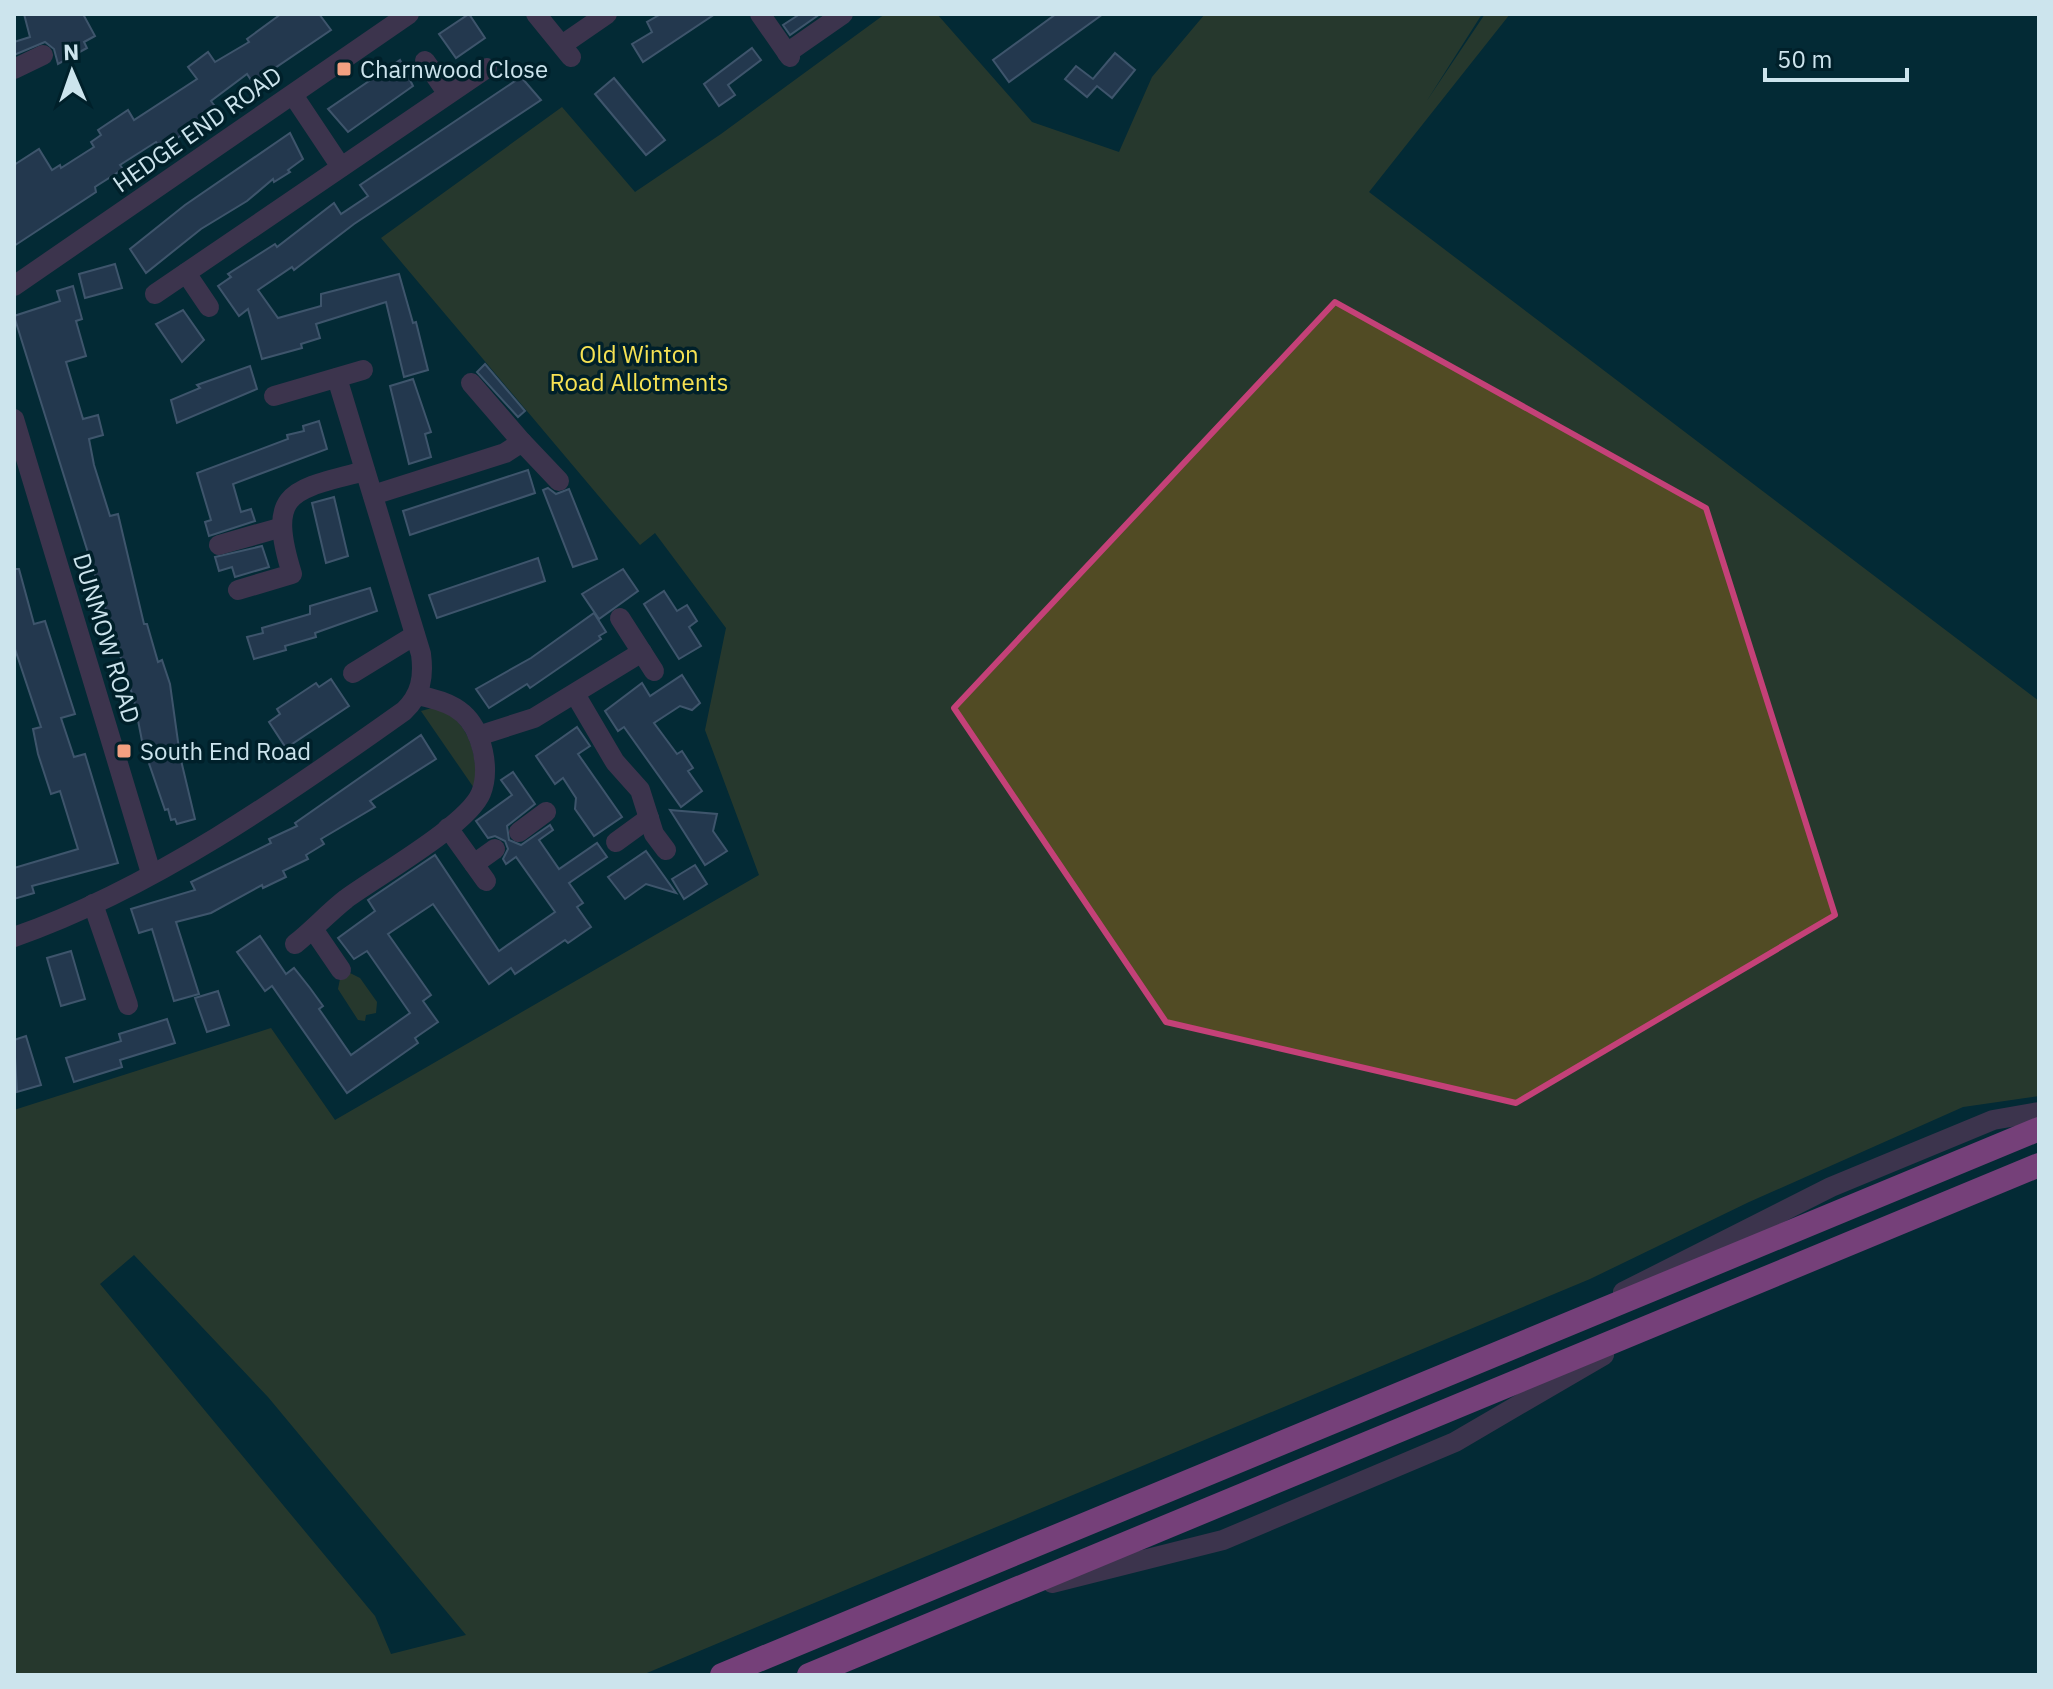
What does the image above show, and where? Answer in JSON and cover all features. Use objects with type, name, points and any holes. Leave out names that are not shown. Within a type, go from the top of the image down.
[{"type":"highway","points":[[722,1675],[2039,1129]]},
{"type":"highway","points":[[809,1675],[2039,1165]]},
{"type":"street","name":"HEDGE END ROAD","points":[[14,286],[409,14]]},
{"type":"street","points":[[536,14],[567,51],[607,14]]},
{"type":"street","points":[[760,14],[789,55],[843,14]]},
{"type":"street","points":[[14,69],[43,55]]},
{"type":"street","points":[[425,61],[448,94]]},
{"type":"street","points":[[155,294],[487,68]]},
{"type":"street","points":[[293,95],[341,167]]},
{"type":"street","points":[[186,273],[209,307]]},
{"type":"street","points":[[274,396],[363,370]]},
{"type":"street","points":[[14,937],[93,904],[151,873],[312,777],[404,711],[417,695],[423,667],[415,635],[337,378]]},
{"type":"street","points":[[471,383],[559,481]]},
{"type":"street","name":"DUNMOW ROAD","points":[[14,419],[151,873]]},
{"type":"street","points":[[373,495],[505,453],[515,434]]},
{"type":"street","points":[[238,590],[292,574],[279,528],[286,506],[295,494],[365,471]]},
{"type":"street","points":[[219,545],[279,528]]},
{"type":"street","points":[[620,618],[654,671]]},
{"type":"street","points":[[353,673],[415,635]]},
{"type":"street","points":[[478,736],[534,718],[642,652]]},
{"type":"street","points":[[575,694],[615,762],[640,790],[654,834],[666,850]]},
{"type":"street","points":[[295,944],[344,901],[448,828],[468,811],[482,792],[485,773],[478,736],[462,711],[453,704],[417,695]]},
{"type":"street","points":[[519,832],[546,812]]},
{"type":"street","points":[[616,842],[649,818]]},
{"type":"street","points":[[448,828],[480,872],[495,849]]},
{"type":"street","points":[[93,904],[128,1005]]},
{"type":"street","points":[[313,929],[341,970]]},
{"type":"street","points":[[1563,1326],[1669,1266],[1831,1187],[1993,1120],[2039,1112]]},
{"type":"street","points":[[997,1596],[1223,1540],[1455,1442],[1659,1322]]},
{"type":"highlighted area","points":[[1335,302],[1706,508],[1835,915],[1516,1103],[1166,1022],[954,708]]},
{"type":"green space","name":"Old Winton Road Allotments","points":[[885,14],[937,14],[1032,122],[1119,152],[1152,77],[1205,14],[1482,14],[1426,102],[1485,14],[1510,14],[1369,192],[2039,701],[2039,1096],[1963,1107],[1749,1202],[1590,1279],[642,1675],[14,1675],[14,1110],[271,1028],[335,1120],[759,875],[705,730],[726,628],[655,533],[640,545],[381,238],[562,107],[635,192],[721,134]],"holes":[[[134,1255],[268,1397],[466,1635],[391,1654],[375,1616],[100,1284]]]},
{"type":"green space","points":[[432,708],[454,719],[468,738],[475,763],[474,788],[421,711]]},
{"type":"green space","points":[[350,973],[360,978],[377,1002],[376,1013],[366,1015],[365,1021],[358,1020],[338,989],[340,979]]},
{"type":"building","points":[[24,14],[83,14],[95,36],[84,42],[87,48],[58,64],[54,49],[45,42],[14,55],[14,42],[30,37]]},
{"type":"building","points":[[281,14],[319,14],[331,30],[253,83],[247,74],[211,101],[217,109],[182,135],[160,148],[156,142],[120,165],[123,169],[95,187],[96,192],[14,246],[14,165],[39,149],[52,170],[60,165],[61,168],[94,147],[91,142],[101,135],[98,130],[128,110],[134,120],[197,79],[188,67],[208,52],[215,62],[249,42],[247,39]]},
{"type":"building","points":[[469,14],[485,38],[456,58],[439,34]]},
{"type":"building","points":[[661,14],[715,14],[643,62],[632,44],[652,32],[647,22]]},
{"type":"building","points":[[800,14],[820,14],[790,35],[783,25]]},
{"type":"building","points":[[1056,14],[1103,14],[1009,82],[993,60]]},
{"type":"building","points":[[752,48],[761,60],[728,85],[735,95],[719,106],[704,84]]},
{"type":"building","points":[[1115,53],[1135,70],[1112,98],[1097,86],[1087,97],[1065,79],[1076,66],[1093,79]]},
{"type":"building","points":[[400,60],[413,86],[348,132],[328,109]]},
{"type":"building","points":[[521,77],[541,100],[354,224],[294,270],[292,267],[258,290],[278,318],[321,306],[321,294],[399,274],[428,370],[404,377],[386,302],[316,324],[320,338],[301,344],[302,348],[262,359],[248,309],[239,316],[218,286],[231,277],[228,274],[275,244],[277,247],[334,203],[341,214],[368,196],[360,185]]},
{"type":"building","points":[[614,78],[665,140],[646,155],[595,94]]},
{"type":"building","points":[[290,133],[303,159],[288,170],[290,172],[274,182],[273,179],[247,201],[201,229],[146,273],[130,249],[185,205]]},
{"type":"building","points":[[115,264],[122,288],[85,298],[79,274]]},
{"type":"building","points":[[73,286],[82,319],[76,321],[86,356],[66,362],[83,419],[98,415],[103,435],[89,439],[94,465],[110,516],[118,514],[144,624],[147,624],[158,662],[162,660],[170,684],[180,756],[195,819],[177,824],[175,819],[171,820],[168,809],[165,810],[143,746],[134,700],[14,316],[60,301],[57,291]]},
{"type":"building","points":[[183,310],[204,340],[182,362],[156,324]]},
{"type":"building","points":[[485,364],[525,411],[518,417],[477,372]]},
{"type":"building","points":[[250,366],[257,389],[177,423],[171,400],[200,388],[197,385]]},
{"type":"building","points":[[413,379],[431,432],[425,434],[431,457],[409,464],[390,386]]},
{"type":"building","points":[[319,421],[327,449],[233,484],[241,512],[251,509],[255,521],[209,536],[205,522],[211,520],[197,473],[288,439],[287,435],[304,431],[303,426]]},
{"type":"building","points":[[528,470],[535,493],[410,535],[403,511]]},
{"type":"building","points":[[548,488],[556,494],[569,489],[597,559],[573,567],[543,490]]},
{"type":"building","points":[[334,497],[348,556],[326,563],[312,503]]},
{"type":"building","points":[[262,546],[269,567],[235,577],[232,567],[219,571],[215,557]]},
{"type":"building","points":[[538,558],[545,581],[437,618],[429,595]]},
{"type":"building","points":[[14,569],[19,569],[34,624],[45,621],[75,714],[61,718],[74,757],[85,754],[118,863],[32,886],[34,893],[14,899],[14,868],[78,849],[60,791],[51,794],[38,754],[33,729],[41,727],[14,646]]},
{"type":"building","points":[[623,569],[638,591],[599,619],[582,594]]},
{"type":"building","points":[[370,588],[377,611],[315,633],[316,637],[285,646],[286,650],[254,659],[247,637],[263,633],[262,628],[310,614],[310,606]]},
{"type":"building","points":[[664,591],[677,611],[687,605],[697,621],[689,627],[701,646],[679,659],[644,604]]},
{"type":"building","points":[[594,613],[606,632],[599,636],[601,639],[530,688],[527,684],[489,708],[476,689],[531,658]]},
{"type":"building","points":[[682,675],[700,703],[692,710],[680,706],[654,723],[677,754],[682,751],[693,768],[688,771],[702,791],[681,807],[624,727],[618,731],[605,711],[642,683],[650,696]]},
{"type":"building","points":[[331,679],[349,706],[286,748],[269,722],[280,714],[277,709],[316,683],[319,687]]},
{"type":"building","points":[[577,727],[590,746],[578,754],[622,817],[594,836],[575,809],[576,798],[563,778],[555,784],[536,756]]},
{"type":"building","points":[[421,735],[436,759],[370,801],[375,807],[321,839],[324,844],[306,855],[308,859],[283,871],[286,877],[263,888],[262,885],[211,913],[176,922],[199,994],[174,1001],[152,929],[139,933],[131,909],[195,890],[191,882],[271,843],[269,839],[297,826],[295,823]]},
{"type":"building","points":[[513,772],[535,804],[507,826],[509,840],[521,845],[550,825],[553,830],[539,840],[559,869],[597,843],[607,857],[569,883],[583,903],[577,907],[591,927],[568,943],[565,940],[515,974],[511,968],[489,984],[433,904],[388,934],[431,995],[423,1001],[438,1022],[415,1038],[418,1043],[347,1093],[272,986],[265,991],[237,952],[260,936],[286,974],[294,968],[310,988],[323,1006],[319,1009],[351,1055],[410,1013],[367,951],[354,959],[338,938],[375,911],[368,900],[435,855],[499,951],[555,912],[516,857],[506,864],[503,859],[508,849],[505,841],[495,836],[488,838],[476,821],[512,795],[501,780]]},
{"type":"building","points":[[670,810],[717,814],[713,831],[727,851],[705,865]]},
{"type":"building","points":[[646,851],[676,893],[646,884],[625,899],[608,877]]},
{"type":"building","points":[[695,865],[707,884],[684,899],[672,879]]},
{"type":"building","points":[[71,951],[85,999],[61,1006],[47,958]]},
{"type":"building","points":[[218,991],[229,1025],[207,1032],[195,998]]},
{"type":"building","points":[[167,1019],[175,1043],[120,1060],[122,1067],[74,1082],[66,1058],[121,1041],[119,1034]]},
{"type":"building","points":[[26,1036],[41,1085],[17,1092],[14,1040]]},
{"type":"place","name":"Charnwood Close","points":[[344,69]]},
{"type":"place","name":"South End Road","points":[[124,751]]}]
